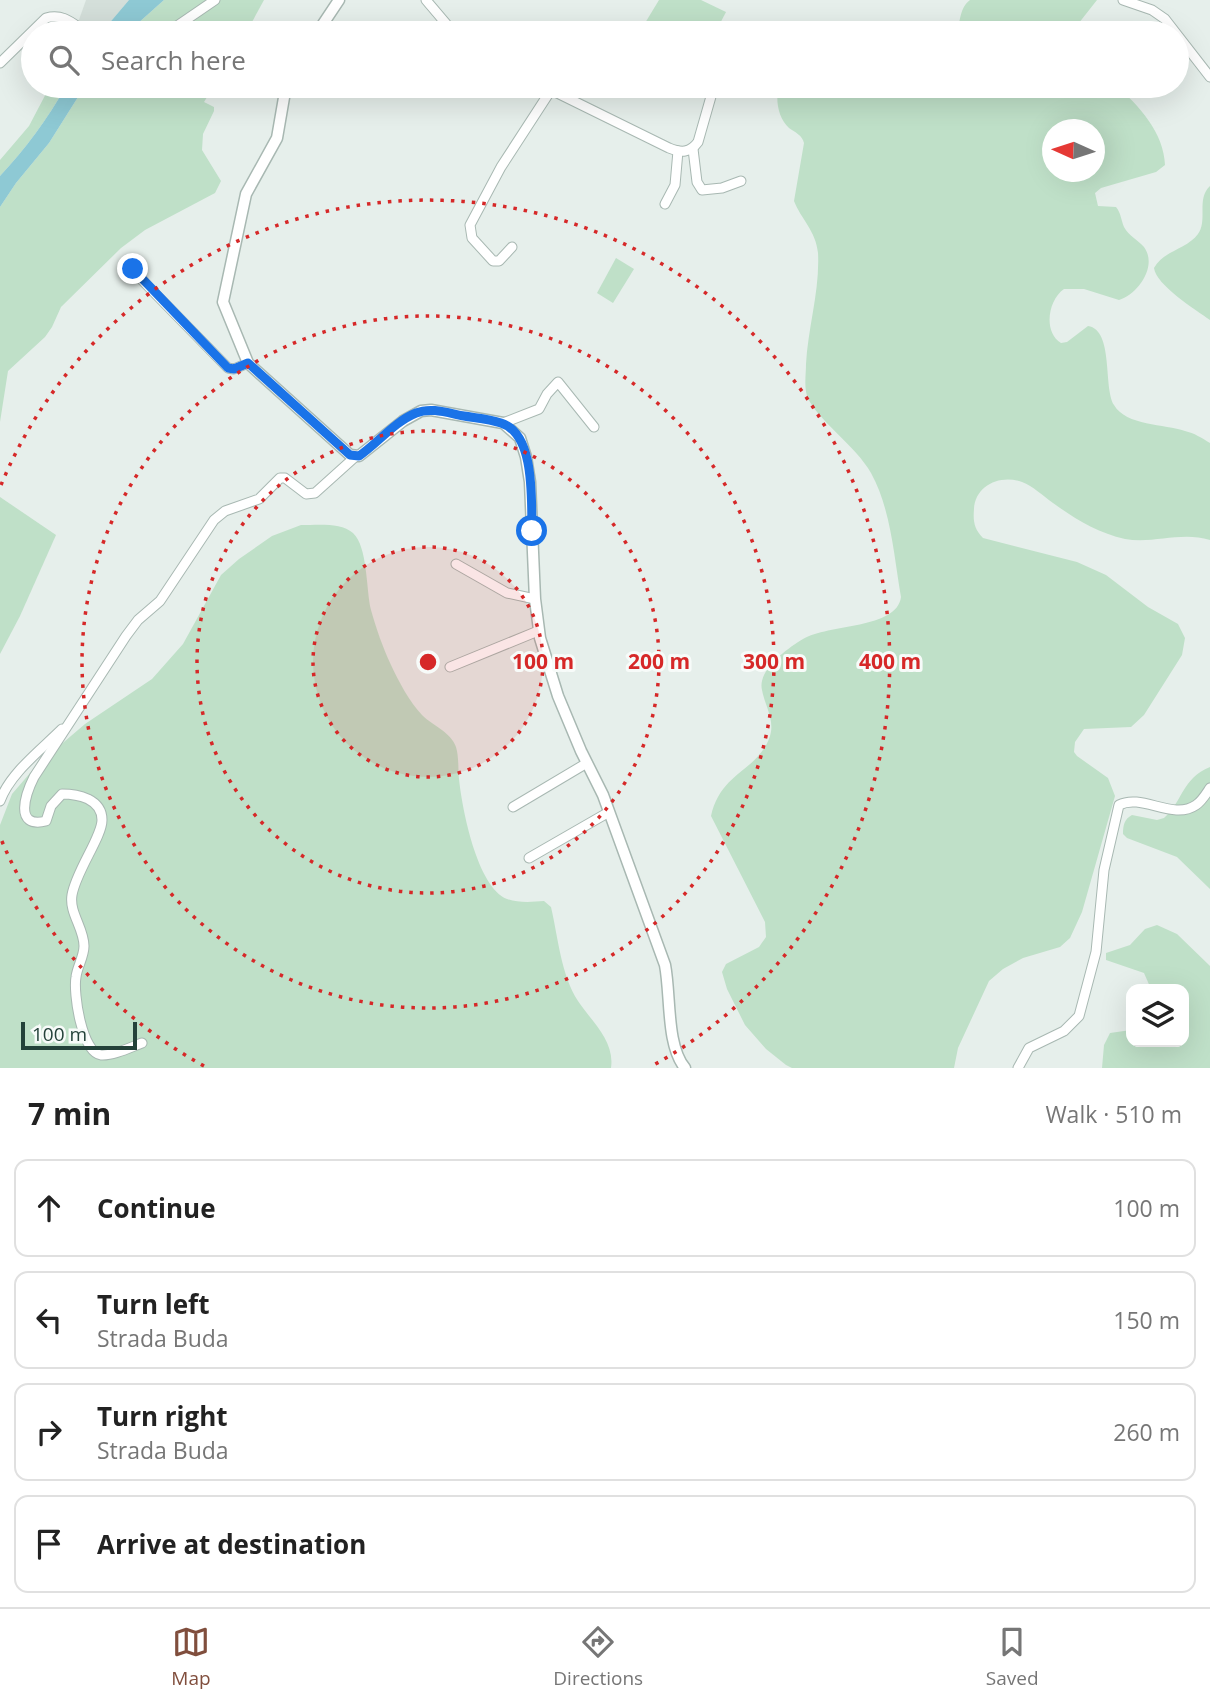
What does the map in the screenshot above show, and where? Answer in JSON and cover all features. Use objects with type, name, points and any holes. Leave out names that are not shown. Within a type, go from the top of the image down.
[{"type":"street","points":[[184,21],[215,0]]},
{"type":"street","points":[[426,0],[444,21]]},
{"type":"street","points":[[1123,0],[1152,10],[1167,21]]},
{"type":"street","points":[[323,21],[332,2]]},
{"type":"street","points":[[43,21],[54,16],[70,21]]},
{"type":"street","points":[[0,63],[21,42]]},
{"type":"street","points":[[1189,50],[1210,77]]},
{"type":"street","points":[[284,98],[277,138],[246,194],[223,291],[225,312],[248,363],[344,452],[355,457]]},
{"type":"street","points":[[512,247],[499,261],[493,261],[472,238],[470,225],[541,98]]},
{"type":"street","points":[[568,98],[683,152],[693,149],[698,142],[711,98]]},
{"type":"street","points":[[693,149],[697,182],[702,190],[722,188],[741,181]]},
{"type":"street","points":[[665,204],[675,185],[678,151]]},
{"type":"street","points":[[131,262],[141,279],[228,368],[234,369],[248,363]]},
{"type":"street","points":[[142,1044],[102,1055],[94,1052],[86,1043],[75,996],[76,977],[84,949],[83,938],[72,908],[72,894],[82,864],[101,827],[100,811],[95,802],[71,794],[62,794],[57,798],[46,821],[33,821],[27,817],[23,808],[24,796],[34,778],[126,636],[138,620],[160,601],[214,520],[225,511],[260,499],[280,478],[285,478],[306,494],[315,493],[355,457],[412,415],[421,411],[442,412],[503,423],[539,410],[547,394],[558,382],[594,427]]},
{"type":"street","points":[[503,423],[520,438],[529,470],[538,631],[558,696],[609,812],[665,965],[672,1043],[685,1068]]},
{"type":"street","points":[[456,564],[507,593],[535,599]]},
{"type":"street","points":[[450,667],[538,631]]},
{"type":"street","points":[[0,801],[18,773],[79,710]]},
{"type":"street","points":[[513,807],[587,763]]},
{"type":"street","points":[[1018,1068],[1029,1048],[1064,1031],[1079,1016],[1096,951],[1104,870],[1119,806],[1125,802],[1135,802],[1158,807],[1189,808],[1196,805],[1210,788]]},
{"type":"street","points":[[529,858],[609,812]]},
{"type":"shaded area","points":[[86,0],[129,0],[111,21],[79,21]]},
{"type":"green space","points":[[164,0],[264,0],[253,21],[140,21]]},
{"type":"green space","points":[[659,0],[701,0],[726,12],[721,21],[646,21]]},
{"type":"green space","points":[[970,0],[1097,0],[1080,21],[960,21]]},
{"type":"green space","points":[[44,98],[58,98],[36,133],[0,176],[0,160],[29,126]]},
{"type":"green space","points":[[77,98],[206,98],[204,102],[214,107],[214,111],[203,134],[202,150],[221,181],[215,193],[145,230],[121,248],[61,307],[45,337],[8,371],[0,422],[0,207],[49,143]]},
{"type":"green space","points":[[778,98],[1129,98],[1149,121],[1164,153],[1165,165],[1156,172],[1101,188],[1095,193],[1098,206],[1116,207],[1126,230],[1148,254],[1147,271],[1139,286],[1119,300],[1084,289],[1064,289],[1051,308],[1050,324],[1055,338],[1061,343],[1067,342],[1088,326],[1096,330],[1105,348],[1111,397],[1120,412],[1136,421],[1188,432],[1210,443],[1210,540],[1189,537],[1136,540],[1115,536],[1078,520],[1030,486],[1014,480],[1006,479],[990,484],[975,501],[974,521],[983,538],[1077,562],[1106,575],[1148,607],[1178,624],[1185,638],[1182,655],[1144,715],[1131,727],[1084,729],[1075,742],[1074,752],[1108,778],[1115,796],[1082,912],[1070,938],[1060,947],[1023,958],[989,981],[958,1048],[954,1068],[792,1068],[766,1049],[745,1025],[727,989],[722,972],[726,964],[759,947],[766,937],[765,922],[711,816],[723,790],[757,757],[770,736],[770,719],[762,690],[764,675],[775,660],[803,639],[888,615],[897,607],[901,597],[891,534],[878,487],[865,463],[818,414],[807,396],[806,364],[818,253],[814,238],[794,201],[804,143],[782,119]]},
{"type":"green space","points":[[1210,186],[1210,320],[1169,289],[1156,275],[1154,268],[1163,258],[1198,234],[1204,197]]},
{"type":"green space","points":[[616,258],[634,269],[613,303],[597,293]]},
{"type":"green space","points":[[0,497],[56,535],[0,654]]},
{"type":"green space","points":[[301,525],[342,527],[353,533],[358,540],[364,558],[371,610],[391,665],[417,710],[450,737],[456,747],[464,808],[479,863],[496,892],[507,899],[520,902],[544,901],[551,907],[561,956],[572,991],[606,1040],[610,1049],[611,1068],[0,1068],[0,825],[12,794],[37,765],[85,724],[152,679],[183,644],[221,575],[272,536]]},
{"type":"green space","points":[[1210,767],[1210,889],[1177,857],[1127,838],[1123,834],[1125,823],[1132,815],[1157,820],[1164,818],[1188,784]]},
{"type":"green space","points":[[1157,925],[1177,934],[1210,966],[1210,1068],[1102,1068],[1104,1045],[1110,1033],[1126,1031],[1126,1047],[1189,1047],[1189,984],[1149,984],[1144,973],[1106,960],[1106,953],[1130,945],[1145,929]]},
{"type":"water","points":[[129,0],[164,0],[140,21],[111,21]]},
{"type":"water","points":[[58,98],[77,98],[49,143],[0,207],[0,176],[36,133]]},
{"type":"route","points":[[133,269],[228,368],[234,369],[248,363],[350,455],[359,456],[403,421],[421,411],[432,410],[503,423],[520,438],[527,457],[532,531]]}]
